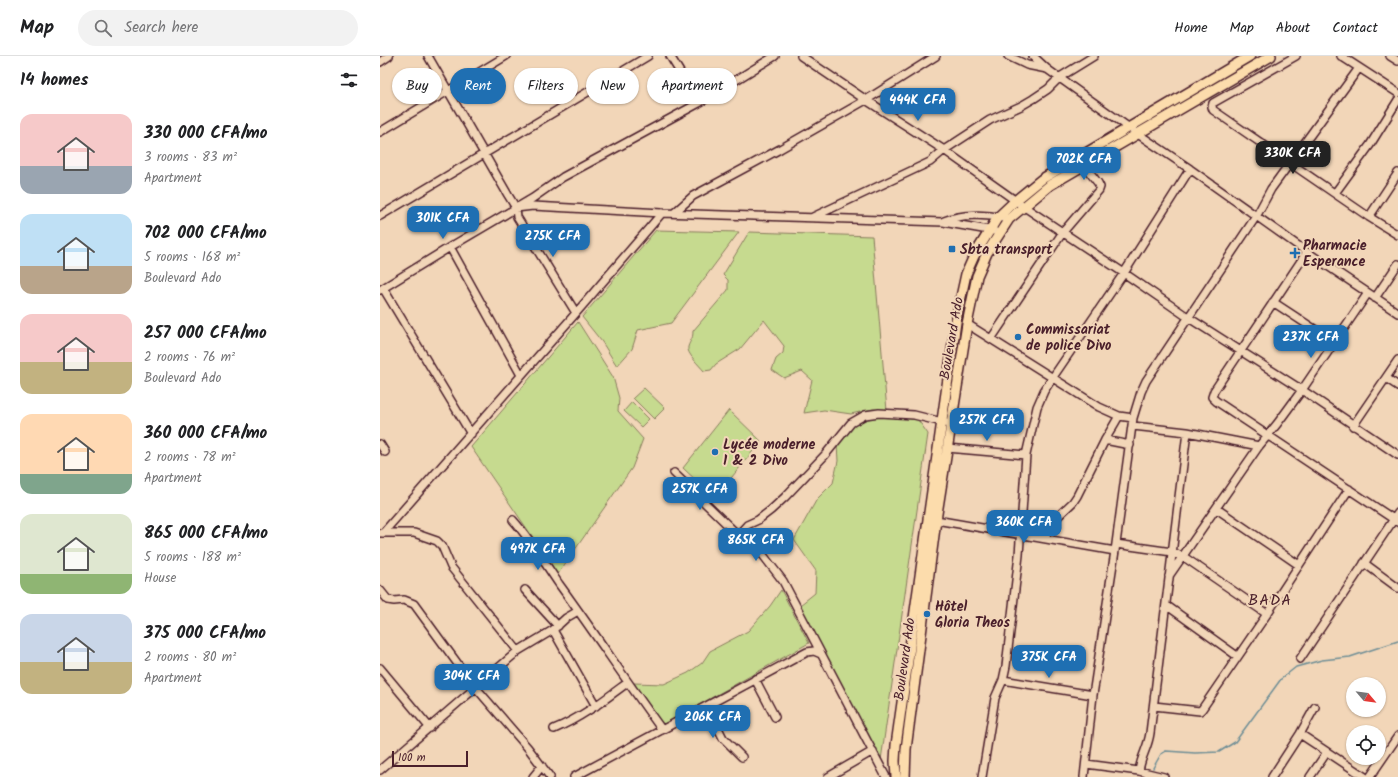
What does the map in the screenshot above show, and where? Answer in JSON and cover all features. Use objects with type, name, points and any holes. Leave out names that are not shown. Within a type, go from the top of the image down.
[{"type":"main road","name":"Boulevard Ado","points":[[905,777],[906,749],[947,448],[946,423],[978,270],[995,231],[998,217],[1042,179],[1250,56]]},
{"type":"main road","name":"Boulevard Ado","points":[[896,777],[896,745],[946,423],[961,293],[966,274],[974,256],[995,231],[1022,206],[1050,185],[1271,56]]},
{"type":"street","points":[[380,62],[389,56]]},
{"type":"street","points":[[428,56],[516,208],[517,217],[576,313]]},
{"type":"street","points":[[380,132],[506,56]]},
{"type":"street","points":[[380,216],[648,56]]},
{"type":"street","points":[[670,56],[678,68]]},
{"type":"street","points":[[737,79],[775,56]]},
{"type":"street","points":[[801,56],[944,150],[1022,206],[1063,232],[1189,318],[1302,390],[1353,426],[1398,455]]},
{"type":"street","points":[[674,213],[693,196],[866,100],[936,56]]},
{"type":"street","points":[[1008,56],[1027,65],[1047,69]]},
{"type":"street","points":[[1033,56],[1047,69],[1129,128],[1257,215],[1307,252],[1398,314]]},
{"type":"street","points":[[810,218],[924,165],[990,120],[1021,106],[1048,90],[1060,77],[1094,56]]},
{"type":"street","points":[[1296,56],[1212,103],[1213,110],[1291,162],[1369,217],[1398,235]]},
{"type":"street","points":[[1341,56],[1398,93]]},
{"type":"street","points":[[1390,56],[1398,61]]},
{"type":"street","points":[[1084,777],[1093,695],[1116,547],[1133,418],[1141,392],[1146,381],[1257,215],[1272,189],[1359,68]]},
{"type":"street","points":[[1335,193],[1370,144],[1398,100]]},
{"type":"street","points":[[471,434],[382,289],[534,198],[563,177],[695,104]]},
{"type":"street","points":[[991,339],[1063,232],[1100,188],[1098,183],[1084,165]]},
{"type":"street","points":[[982,777],[995,698],[1006,666],[1020,534],[1026,455],[1037,407],[1044,391],[1053,377],[1124,273],[1190,169]]},
{"type":"street","points":[[1369,217],[1398,173]]},
{"type":"street","points":[[516,208],[533,206],[662,213],[943,222],[995,231]]},
{"type":"street","points":[[382,533],[471,434],[662,213]]},
{"type":"street","points":[[943,222],[952,218],[960,217],[998,217],[1009,219]]},
{"type":"street","points":[[450,247],[521,375]]},
{"type":"street","points":[[1300,659],[1364,563],[1397,518],[1349,489],[1212,397],[1214,391],[1307,252]]},
{"type":"street","points":[[1375,298],[1398,264]]},
{"type":"street","points":[[1170,576],[1259,446],[1302,390],[1368,293]]},
{"type":"street","points":[[1273,302],[1334,342]]},
{"type":"street","points":[[967,324],[1099,407],[1119,416],[1133,418]]},
{"type":"street","points":[[1353,426],[1398,360]]},
{"type":"street","points":[[1386,378],[1398,386]]},
{"type":"street","points":[[738,535],[748,525],[758,520],[785,497],[825,455],[851,423],[865,415],[879,413],[914,414],[946,423]]},
{"type":"street","points":[[1044,538],[1053,521],[1077,496],[1105,440],[1119,416]]},
{"type":"street","points":[[1133,426],[1187,432],[1259,446]]},
{"type":"street","points":[[1139,772],[1141,759],[1148,742],[1154,706],[1187,432]]},
{"type":"street","points":[[1105,440],[1130,445]]},
{"type":"street","points":[[380,444],[385,452]]},
{"type":"street","points":[[947,448],[1026,455]]},
{"type":"street","points":[[674,473],[738,535],[763,555],[783,581],[886,777]]},
{"type":"street","points":[[1154,706],[1200,711],[1267,614],[1349,489]]},
{"type":"street","points":[[1217,509],[1299,565]]},
{"type":"street","points":[[513,520],[528,536],[544,562],[627,683],[662,730]]},
{"type":"street","points":[[936,520],[1044,538],[1172,552],[1184,557],[1267,614]]},
{"type":"street","points":[[382,533],[414,533],[437,541],[442,546],[451,567],[518,652]]},
{"type":"street","points":[[1364,563],[1398,588]]},
{"type":"street","points":[[380,590],[388,600],[404,600],[414,604],[475,687],[550,777]]},
{"type":"street","points":[[525,590],[555,628],[596,706]]},
{"type":"street","points":[[1166,605],[1237,656]]},
{"type":"street","points":[[380,770],[430,728],[475,687],[518,652],[578,611]]},
{"type":"street","points":[[574,777],[807,652],[814,651],[821,654]]},
{"type":"street","points":[[380,668],[430,728]]},
{"type":"street","points":[[755,679],[775,717]]},
{"type":"street","points":[[1002,680],[1093,695]]},
{"type":"street","points":[[554,729],[596,706],[627,683]]},
{"type":"street","points":[[707,706],[723,738],[742,757]]},
{"type":"street","points":[[1272,777],[1300,734],[1315,707]]},
{"type":"street","points":[[1300,734],[1366,777]]},
{"type":"street","points":[[1370,777],[1398,736]]},
{"type":"street","points":[[828,777],[873,751]]},
{"type":"street","points":[[1310,777],[1327,752]]},
{"type":"street","points":[[1086,764],[1164,777]]},
{"type":"street","points":[[533,777],[542,766]]},
{"type":"green space","points":[[656,230],[739,232],[671,323],[638,330],[632,349],[617,366],[602,342],[582,317]]},
{"type":"green space","points":[[749,232],[872,236],[887,411],[873,409],[851,414],[824,410],[804,413],[812,380],[802,371],[784,378],[772,370],[776,359],[783,353],[784,346],[764,320],[740,349],[716,364],[711,370],[704,371],[689,353],[688,347],[693,331],[728,290],[728,280],[723,275]]},
{"type":"green space","points":[[578,322],[613,377],[619,398],[618,411],[643,439],[632,468],[558,574],[471,447]]},
{"type":"green space","points":[[644,388],[665,408],[654,419],[633,398]]},
{"type":"green space","points":[[632,402],[649,419],[641,427],[624,411]]},
{"type":"green space","points":[[729,410],[761,441],[715,498],[683,468]]},
{"type":"green space","points":[[887,416],[916,417],[928,434],[881,760],[800,605],[815,593],[816,571],[794,540],[817,499],[833,483],[838,461],[837,444],[843,435],[859,422]]},
{"type":"green space","points":[[781,590],[809,643],[663,725],[634,683],[664,684],[688,673],[702,663],[710,651],[748,631],[770,606]]},
{"type":"waterway","points":[[1153,768],[1161,754],[1166,751],[1195,753],[1219,752],[1235,742],[1281,679],[1296,667],[1322,660],[1350,657],[1398,641]]},
{"type":"place","name":"Sbta transport","points":[[952,249]]},
{"type":"place","name":"Pharmacie Esperance","points":[[1295,253]]},
{"type":"place","name":"Commissariat de police Divo","points":[[1018,337]]},
{"type":"place","name":"Lycée moderne 1 & 2 Divo","points":[[715,452]]},
{"type":"place","name":"Hôtel Gloria Theos","points":[[927,614]]},
{"type":"district","name":"BADA","points":[[1270,599]]}]
